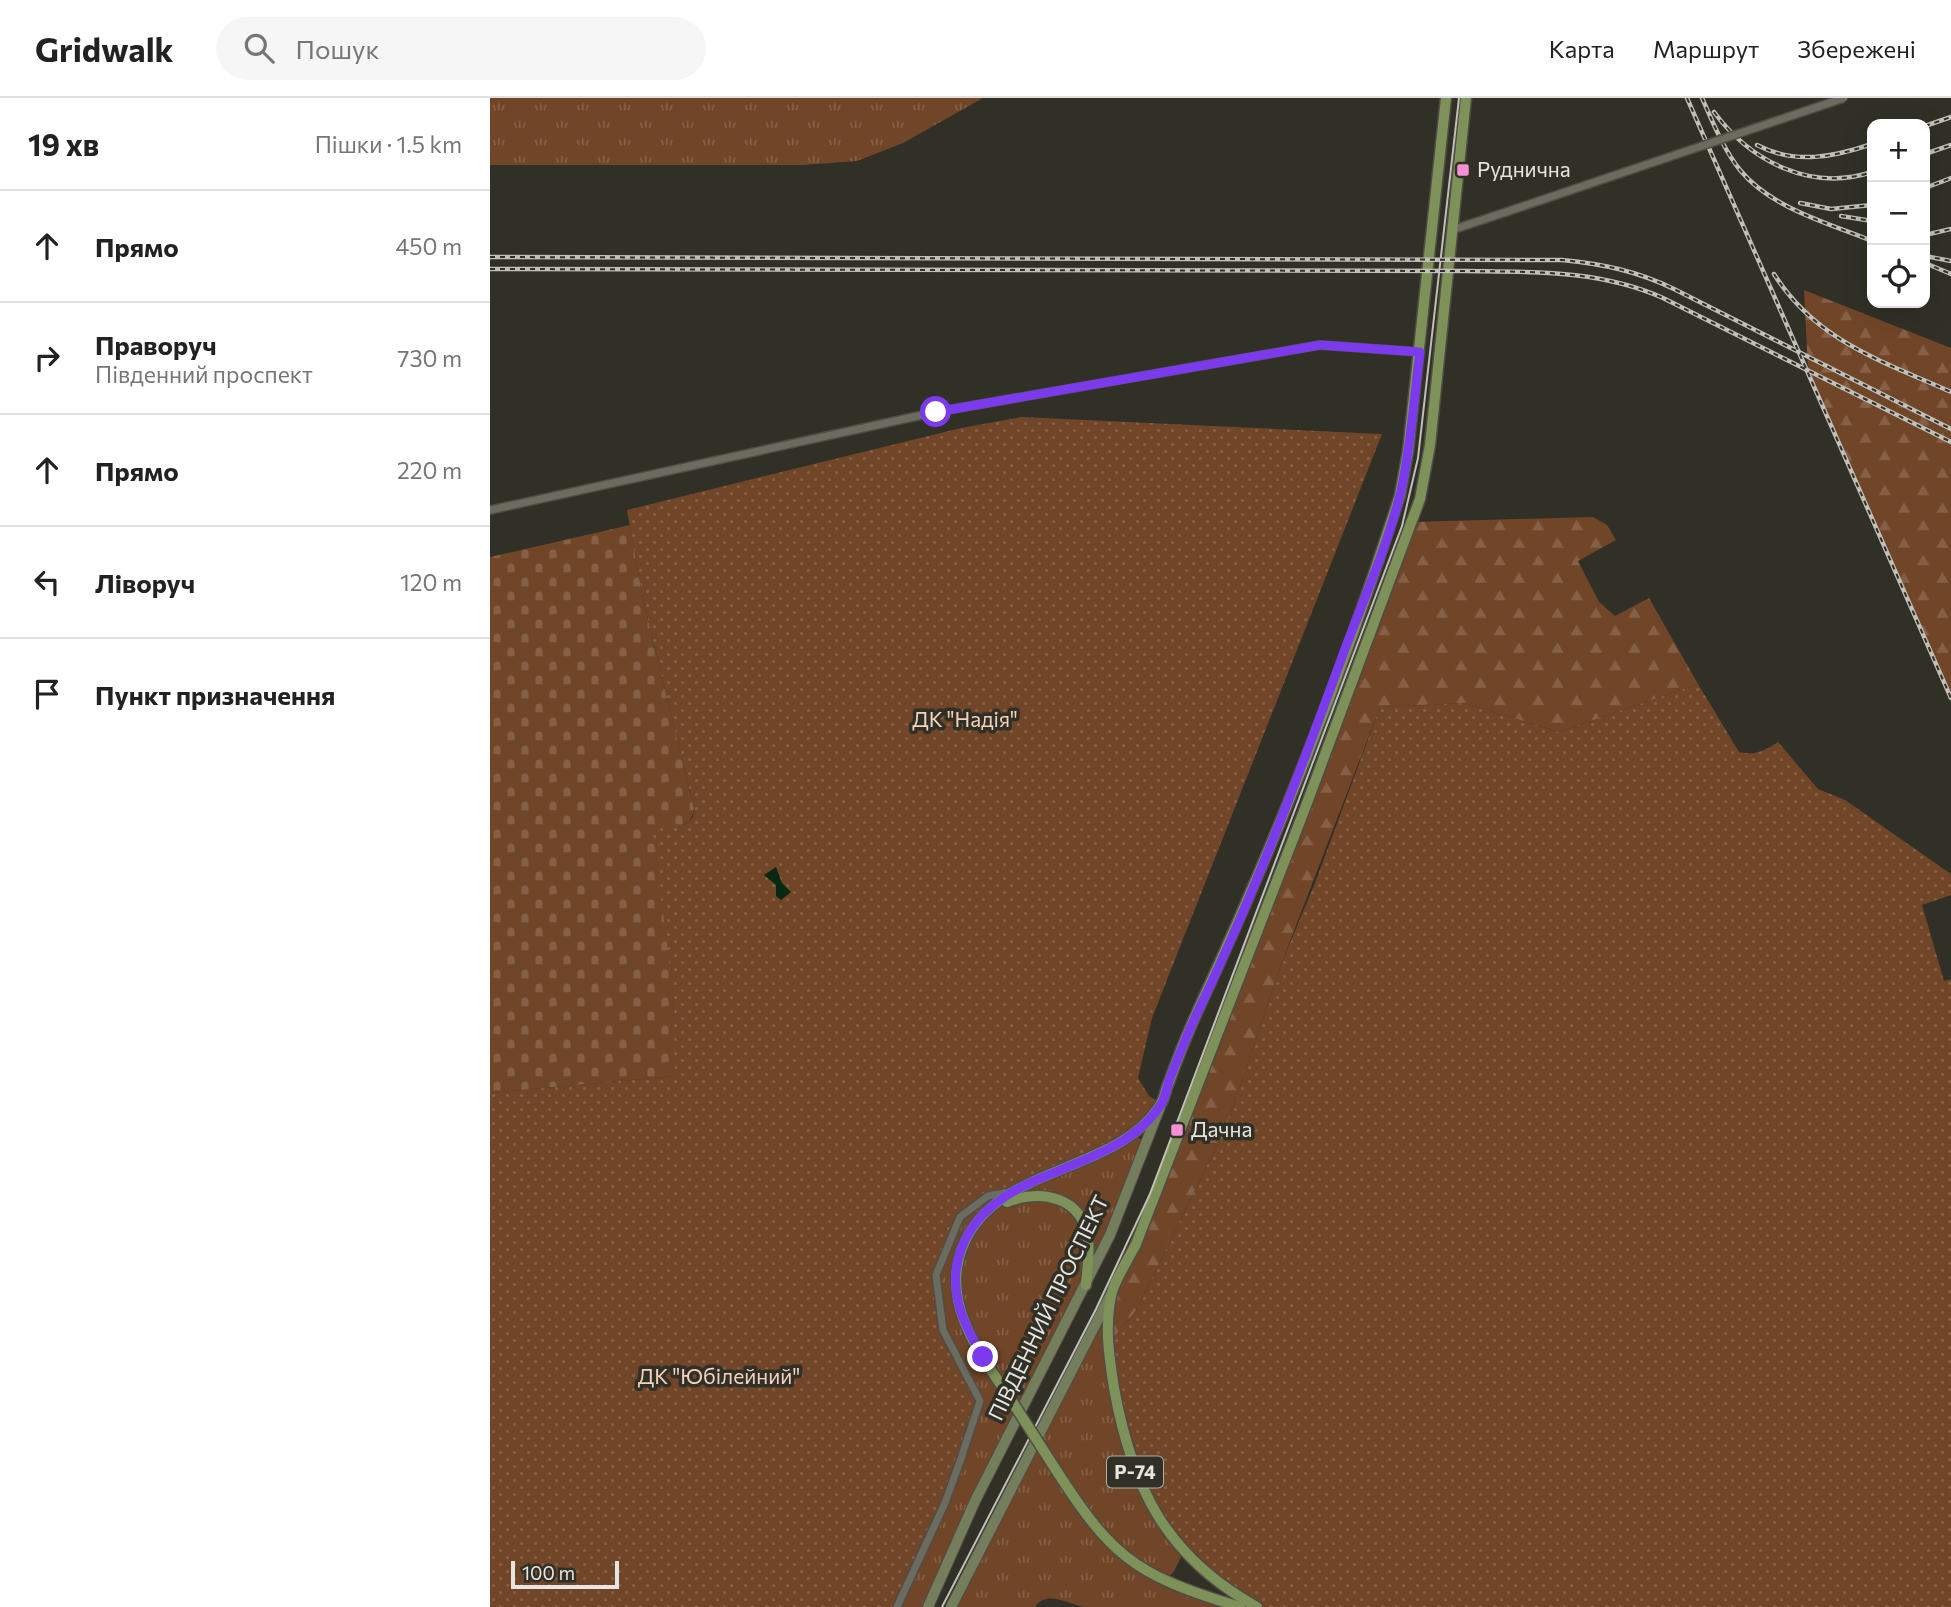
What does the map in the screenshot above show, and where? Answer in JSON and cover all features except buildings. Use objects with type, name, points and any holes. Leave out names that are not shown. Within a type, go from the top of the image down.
[{"type":"main road","name":"ПІВДЕННИЙ ПРОСПЕКТ","points":[[928,1607],[975,1501],[1110,1234],[1198,1009],[1231,942],[1287,808],[1389,529],[1405,469],[1446,98]]},
{"type":"main road","name":"Р-74","points":[[1257,1607],[1225,1588],[1191,1557],[1155,1512],[1142,1488],[1128,1454],[1111,1371],[1108,1327],[1113,1289],[1136,1244],[1187,1113],[1304,811],[1420,499],[1430,445],[1466,98]]},
{"type":"main road","points":[[1161,1103],[1130,1135],[1104,1150],[1020,1188],[979,1217],[970,1228],[958,1260],[956,1296],[968,1332],[1094,1527],[1124,1557],[1159,1580],[1240,1607]]},
{"type":"main road","points":[[979,1217],[1010,1200],[1034,1194],[1050,1195],[1069,1205],[1087,1232],[1086,1285]]},
{"type":"main road","points":[[951,1607],[1113,1289]]},
{"type":"street","points":[[1452,230],[1844,98]]},
{"type":"street","points":[[490,510],[936,412],[1320,345],[1420,352]]},
{"type":"street","points":[[897,1607],[945,1503],[980,1401],[943,1330],[936,1275],[960,1217],[988,1196],[1020,1188]]},
{"type":"green space","points":[[490,98],[983,98],[903,143],[857,161],[803,165],[490,165]]},
{"type":"green space","points":[[1804,290],[1951,348],[1951,698],[1808,370]]},
{"type":"green space","points":[[1022,417],[1382,434],[1152,1018],[1138,1078],[1149,1096],[1161,1103],[1130,1135],[1019,1188],[988,1196],[960,1217],[936,1275],[943,1330],[980,1401],[963,1453],[897,1607],[490,1607],[490,1093],[675,1076],[673,993],[652,825],[684,825],[693,817],[694,808],[643,599],[627,510],[961,428]]},
{"type":"green space","points":[[1593,517],[1607,525],[1616,540],[1578,561],[1599,602],[1615,616],[1649,598],[1698,684],[1559,732],[1464,703],[1380,707],[1282,962],[1226,1127],[1136,1311],[1108,1344],[1108,1311],[1412,522]]},
{"type":"green space","points":[[630,525],[643,599],[694,808],[691,818],[685,824],[667,827],[676,1076],[490,1093],[490,557]]},
{"type":"green space","points":[[1698,684],[1739,752],[1759,752],[1778,742],[1818,789],[1845,800],[1951,874],[1951,895],[1922,905],[1944,981],[1951,979],[1951,1607],[1257,1607],[1191,1557],[1138,1479],[1108,1344],[1136,1311],[1226,1127],[1282,962],[1315,883],[1380,707],[1464,703],[1559,732]]},
{"type":"green space","points":[[1130,1135],[1147,1141],[1110,1235],[928,1607],[897,1607],[943,1330],[936,1275],[960,1217],[975,1205]]},
{"type":"green space","points":[[1113,1289],[1185,1549],[1173,1573],[1160,1580],[1240,1607],[1085,1607],[1046,1599],[1035,1607],[951,1607]]},
{"type":"shaded area","points":[[776,867],[782,883],[791,892],[781,900],[776,896],[776,885],[764,875]]},
{"type":"tram line","points":[[942,1607],[1096,1309],[1150,1194],[1402,526],[1418,458],[1459,98]]},
{"type":"railway","points":[[1687,98],[1951,698]]},
{"type":"railway","points":[[1702,98],[1728,153],[1753,183],[1768,195],[1801,213],[1867,239]]},
{"type":"railway","points":[[1714,112],[1746,145],[1784,168],[1827,178],[1867,173]]},
{"type":"railway","points":[[1930,124],[1951,117]]},
{"type":"railway","points":[[1757,145],[1800,157],[1829,155],[1867,145]]},
{"type":"railway","points":[[1930,152],[1951,145]]},
{"type":"railway","points":[[1930,186],[1951,178]]},
{"type":"railway","points":[[1800,203],[1831,209],[1867,205]]},
{"type":"railway","points":[[1841,216],[1867,220]]},
{"type":"railway","points":[[1930,234],[1951,229]]},
{"type":"railway","points":[[490,257],[1562,260],[1606,266],[1647,277],[1951,429]]},
{"type":"railway","points":[[1930,257],[1951,261]]},
{"type":"railway","points":[[1930,265],[1951,274]]},
{"type":"railway","points":[[490,269],[1466,271],[1566,274],[1615,282],[1663,298],[1951,442]]},
{"type":"railway","points":[[1774,274],[1791,297],[1830,333],[1876,359],[1951,392]]},
{"type":"place","name":"Руднична","points":[[1463,170]]},
{"type":"place","name":"Дачна","points":[[1177,1130]]},
{"type":"route","points":[[936,412],[1320,345],[1420,352],[1405,469],[1389,529],[1287,808],[1231,942],[1198,1009],[1161,1103],[1130,1135],[1001,1199],[979,1217],[967,1234],[956,1268],[956,1296],[968,1332],[983,1357]]},
{"type":"park label","name":"ДК \"Надія\"","points":[[965,720]]},
{"type":"park label","name":"ДК \"Юбілейний\"","points":[[719,1377]]}]
